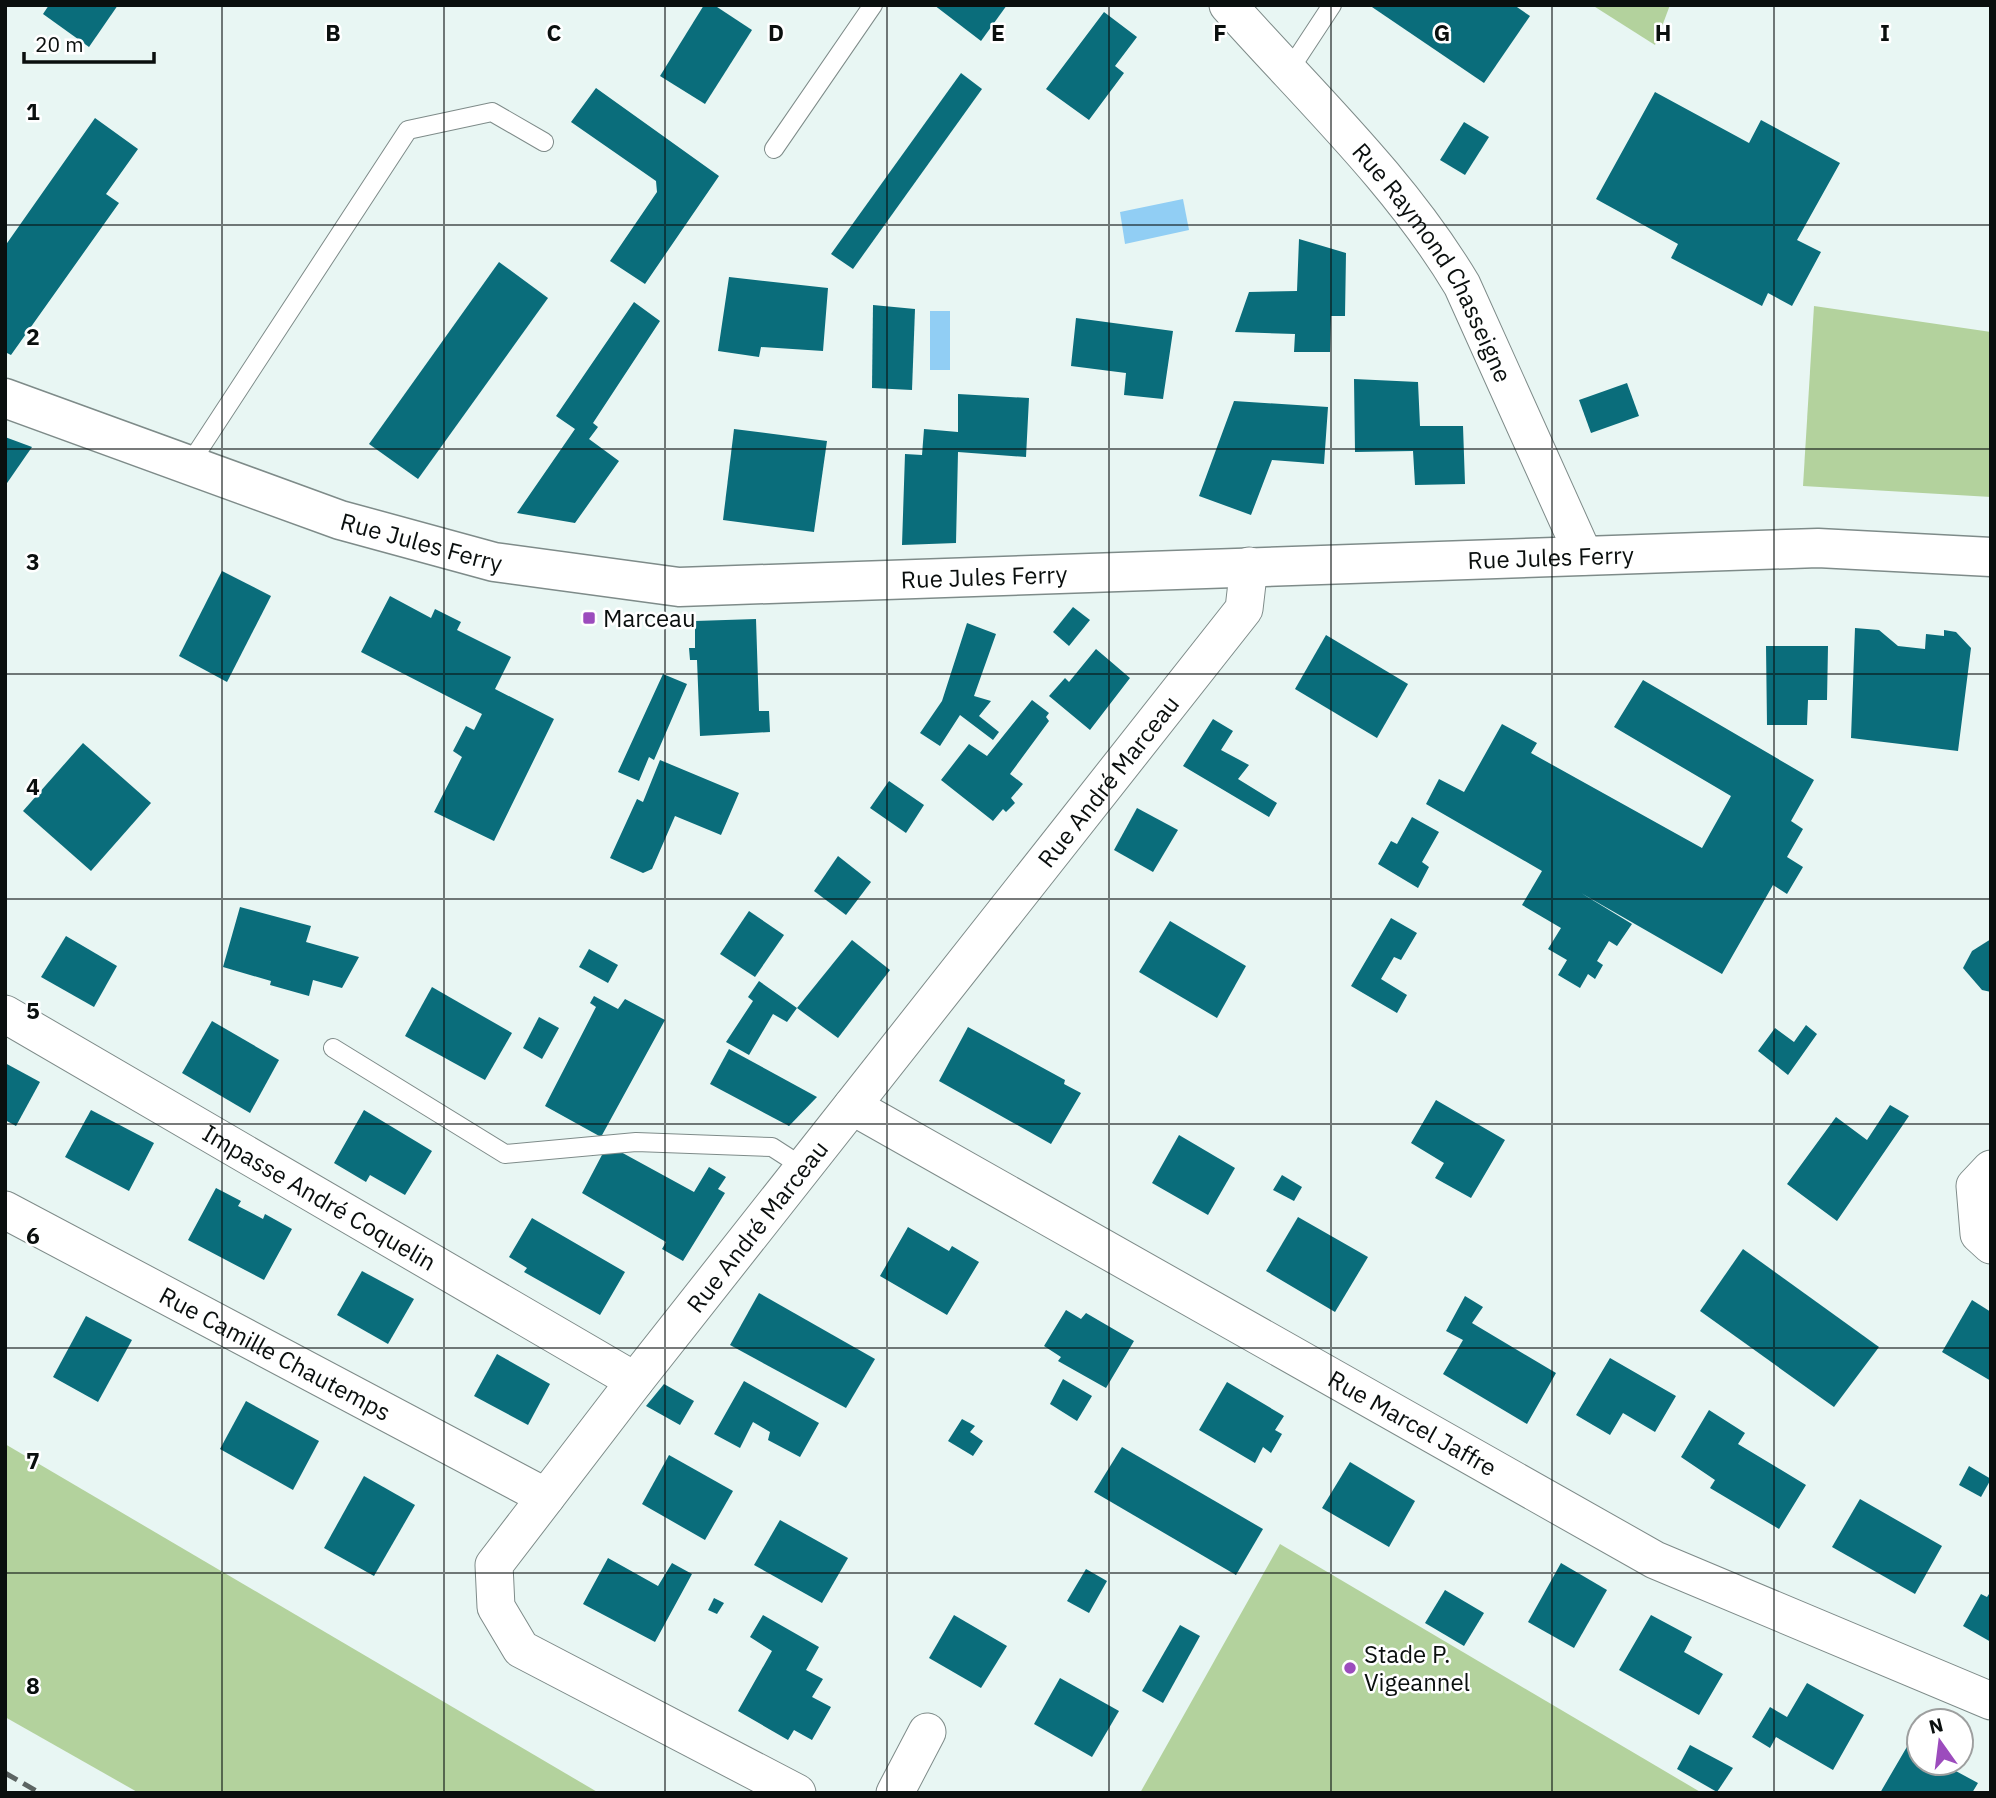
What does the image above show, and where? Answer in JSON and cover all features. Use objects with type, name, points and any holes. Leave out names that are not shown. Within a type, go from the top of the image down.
[{"type":"street","name":"Rue Raymond Chasseigne","points":[[1228,5],[1407,204],[1448,263],[1462,285],[1584,556]]},
{"type":"street","name":"Rue Jules Ferry","points":[[5,398],[340,520],[494,562],[679,587],[1818,548],[1991,557]]},
{"type":"street","name":"Rue André Marceau","points":[[797,1793],[522,1649],[496,1607],[494,1565],[635,1381],[1244,609],[1249,566]]},
{"type":"street","name":"Impasse André Coquelin","points":[[5,1014],[635,1381]]},
{"type":"street","name":"Rue Marcel Jaffre","points":[[852,1106],[1655,1560],[1991,1701]]},
{"type":"street","points":[[1991,1169],[1975,1186],[1979,1234],[1991,1245]]},
{"type":"street","name":"Rue Camille Chautemps","points":[[5,1210],[545,1497]]},
{"type":"street","points":[[895,1793],[927,1732]]},
{"type":"lane","points":[[774,149],[873,5]]},
{"type":"lane","points":[[1288,72],[1332,5]]},
{"type":"lane","points":[[189,465],[408,130],[492,111],[544,142]]},
{"type":"lane","points":[[333,1048],[505,1154],[636,1142],[772,1147],[803,1167]]},
{"type":"green space","points":[[1592,5],[1670,5],[1655,45]]},
{"type":"green space","points":[[1814,306],[1991,332],[1991,497],[1803,486]]},
{"type":"green space","points":[[5,1444],[599,1793],[139,1793],[5,1717]]},
{"type":"green space","name":"Stade P. Vigeannel","points":[[1280,1544],[1702,1793],[1140,1793]]},
{"type":"water","points":[[1183,199],[1189,230],[1125,244],[1120,212]]},
{"type":"water","points":[[930,311],[950,311],[950,370],[930,370]]},
{"type":"building","points":[[49,5],[118,5],[89,47],[43,14]]},
{"type":"building","points":[[704,5],[714,5],[752,30],[705,104],[660,76]]},
{"type":"building","points":[[934,5],[1007,5],[981,41]]},
{"type":"building","points":[[1369,5],[1514,5],[1530,16],[1484,83]]},
{"type":"building","points":[[1104,12],[1137,37],[1115,66],[1124,73],[1089,120],[1046,89]]},
{"type":"building","points":[[961,73],[982,89],[853,269],[831,254]]},
{"type":"building","points":[[596,88],[719,176],[645,284],[610,261],[657,192],[656,181],[571,122]]},
{"type":"building","points":[[1655,92],[1749,143],[1761,120],[1840,163],[1797,240],[1821,252],[1792,306],[1768,293],[1762,306],[1671,258],[1678,244],[1596,199]]},
{"type":"building","points":[[95,118],[138,149],[106,194],[119,203],[11,355],[5,352],[5,246]]},
{"type":"building","points":[[1464,122],[1489,137],[1465,175],[1440,160]]},
{"type":"building","points":[[1299,239],[1346,253],[1345,316],[1331,316],[1330,352],[1294,352],[1295,334],[1235,332],[1249,292],[1297,291]]},
{"type":"building","points":[[499,262],[548,298],[418,479],[369,444]]},
{"type":"building","points":[[729,277],[828,288],[823,351],[761,347],[759,357],[718,351]]},
{"type":"building","points":[[634,302],[660,321],[593,423],[598,427],[589,439],[619,461],[575,523],[517,513],[575,429],[556,416]]},
{"type":"building","points":[[873,305],[915,309],[912,390],[872,388]]},
{"type":"building","points":[[1076,318],[1173,331],[1163,399],[1124,395],[1126,373],[1071,366]]},
{"type":"building","points":[[1354,379],[1418,382],[1420,426],[1463,426],[1465,484],[1415,485],[1413,451],[1355,452]]},
{"type":"building","points":[[1627,383],[1639,416],[1591,433],[1579,400]]},
{"type":"building","points":[[958,394],[1029,398],[1026,457],[958,452],[956,543],[902,545],[905,454],[922,455],[924,429],[958,432]]},
{"type":"building","points":[[1234,401],[1328,407],[1324,464],[1272,460],[1251,515],[1199,496]]},
{"type":"building","points":[[734,429],[827,441],[814,532],[723,520]]},
{"type":"building","points":[[5,437],[32,447],[5,486]]},
{"type":"building","points":[[222,571],[271,596],[227,682],[179,656]]},
{"type":"building","points":[[390,596],[431,618],[435,609],[461,622],[457,630],[511,657],[495,689],[554,719],[494,841],[434,812],[462,757],[453,751],[466,726],[474,730],[482,714],[361,652]]},
{"type":"building","points":[[1073,607],[1090,620],[1069,646],[1053,632]]},
{"type":"building","points":[[756,619],[759,711],[769,711],[770,732],[700,736],[697,660],[690,660],[689,648],[695,648],[695,621]]},
{"type":"building","points":[[967,623],[996,634],[974,696],[991,701],[979,716],[999,732],[993,740],[960,715],[940,746],[920,733],[942,701]]},
{"type":"building","points":[[1855,628],[1879,630],[1898,646],[1925,649],[1926,634],[1944,636],[1944,630],[1956,632],[1971,648],[1958,751],[1851,738]]},
{"type":"building","points":[[1326,635],[1408,684],[1377,738],[1295,689]]},
{"type":"building","points":[[1766,646],[1828,646],[1827,700],[1808,700],[1807,725],[1767,725]]},
{"type":"building","points":[[1096,649],[1130,678],[1090,730],[1049,696],[1065,678],[1069,682]]},
{"type":"building","points":[[663,674],[687,684],[654,760],[649,757],[639,781],[618,772]]},
{"type":"building","points":[[1643,680],[1814,780],[1791,821],[1803,829],[1787,857],[1803,867],[1787,894],[1773,885],[1722,974],[1581,893],[1632,924],[1617,946],[1609,941],[1597,961],[1603,965],[1595,979],[1588,974],[1580,988],[1558,975],[1567,960],[1548,949],[1561,928],[1522,905],[1542,871],[1426,804],[1439,779],[1464,792],[1502,724],[1537,743],[1531,753],[1702,848],[1731,796],[1614,727]]},
{"type":"building","points":[[1032,700],[1049,713],[1046,717],[1049,721],[1010,774],[1023,784],[1011,798],[1015,803],[1006,812],[1003,809],[993,821],[941,780],[969,744],[987,756]]},
{"type":"building","points":[[1213,719],[1233,731],[1221,750],[1249,765],[1238,779],[1277,803],[1269,817],[1183,766]]},
{"type":"building","points":[[83,743],[151,803],[91,871],[23,811]]},
{"type":"building","points":[[660,760],[739,793],[721,835],[675,816],[652,869],[643,873],[610,858],[637,799],[643,802]]},
{"type":"building","points":[[889,781],[924,805],[906,833],[870,808]]},
{"type":"building","points":[[1137,808],[1178,830],[1153,872],[1114,850]]},
{"type":"building","points":[[1412,817],[1439,832],[1422,862],[1429,867],[1418,888],[1378,864],[1391,841],[1397,844]]},
{"type":"building","points":[[838,856],[871,882],[846,915],[814,891]]},
{"type":"building","points":[[240,907],[311,926],[306,942],[359,957],[342,988],[313,980],[309,996],[223,967]]},
{"type":"building","points":[[749,911],[784,935],[755,977],[720,954]]},
{"type":"building","points":[[1391,918],[1417,933],[1401,960],[1394,957],[1381,979],[1407,995],[1397,1013],[1351,986]]},
{"type":"building","points":[[1170,921],[1246,966],[1217,1018],[1139,972]]},
{"type":"building","points":[[66,936],[117,966],[94,1007],[41,977]]},
{"type":"building","points":[[1991,939],[1991,992],[1982,990],[1963,968],[1972,951]]},
{"type":"building","points":[[852,940],[890,970],[838,1038],[797,1008]]},
{"type":"building","points":[[589,949],[618,965],[608,983],[579,967]]},
{"type":"building","points":[[759,981],[797,1008],[787,1022],[773,1014],[749,1055],[726,1042],[753,1001],[748,997]]},
{"type":"building","points":[[432,987],[512,1033],[485,1080],[405,1036]]},
{"type":"building","points":[[594,996],[618,1009],[625,999],[665,1020],[601,1137],[545,1106],[596,1007],[590,1003]]},
{"type":"building","points":[[539,1017],[559,1028],[542,1059],[523,1048]]},
{"type":"building","points":[[212,1021],[279,1060],[250,1113],[182,1073]]},
{"type":"building","points":[[1806,1025],[1817,1034],[1788,1075],[1758,1051],[1775,1028],[1794,1042]]},
{"type":"building","points":[[968,1027],[1065,1080],[1064,1084],[1081,1093],[1051,1144],[939,1081]]},
{"type":"building","points":[[729,1049],[817,1097],[789,1126],[710,1084]]},
{"type":"building","points":[[5,1063],[40,1082],[16,1126],[5,1120]]},
{"type":"building","points":[[1436,1100],[1505,1140],[1471,1198],[1435,1178],[1444,1163],[1411,1143]]},
{"type":"building","points":[[1890,1105],[1909,1116],[1837,1221],[1787,1184],[1836,1117],[1867,1140]]},
{"type":"building","points":[[91,1110],[154,1143],[129,1191],[65,1157]]},
{"type":"building","points":[[364,1110],[432,1151],[405,1195],[370,1175],[366,1182],[334,1163]]},
{"type":"building","points":[[1179,1135],[1235,1168],[1208,1215],[1152,1183]]},
{"type":"building","points":[[619,1151],[694,1192],[709,1167],[726,1177],[718,1189],[725,1193],[683,1261],[662,1249],[666,1242],[582,1193],[603,1153]]},
{"type":"building","points":[[1282,1175],[1302,1187],[1294,1201],[1273,1190]]},
{"type":"building","points":[[216,1188],[241,1201],[238,1206],[263,1219],[265,1214],[292,1229],[264,1280],[188,1240]]},
{"type":"building","points":[[1298,1217],[1368,1257],[1335,1312],[1266,1271]]},
{"type":"building","points":[[532,1218],[625,1272],[600,1315],[524,1272],[527,1268],[509,1257]]},
{"type":"building","points":[[908,1227],[949,1251],[952,1246],[979,1262],[947,1315],[880,1276]]},
{"type":"building","points":[[1743,1249],[1879,1347],[1834,1407],[1700,1311]]},
{"type":"building","points":[[362,1271],[414,1299],[388,1344],[337,1315]]},
{"type":"building","points":[[759,1293],[875,1359],[846,1408],[730,1345]]},
{"type":"building","points":[[1465,1296],[1483,1307],[1472,1323],[1556,1373],[1527,1424],[1443,1374],[1463,1340],[1446,1331]]},
{"type":"building","points":[[1972,1300],[1991,1312],[1991,1381],[1942,1352]]},
{"type":"building","points":[[1066,1310],[1081,1319],[1086,1313],[1134,1341],[1106,1388],[1058,1361],[1061,1357],[1044,1346]]},
{"type":"building","points":[[86,1316],[132,1340],[98,1402],[53,1377]]},
{"type":"building","points":[[497,1354],[550,1384],[528,1425],[474,1396]]},
{"type":"building","points":[[1610,1358],[1676,1396],[1655,1432],[1623,1413],[1610,1435],[1576,1415]]},
{"type":"building","points":[[1063,1379],[1092,1396],[1077,1421],[1050,1404]]},
{"type":"building","points":[[744,1381],[819,1423],[800,1457],[768,1440],[770,1432],[753,1422],[740,1448],[714,1434]]},
{"type":"building","points":[[1227,1382],[1284,1416],[1275,1430],[1282,1434],[1271,1453],[1263,1447],[1255,1463],[1199,1430]]},
{"type":"building","points":[[664,1384],[694,1401],[680,1425],[646,1406]]},
{"type":"building","points":[[246,1401],[319,1441],[293,1490],[220,1449]]},
{"type":"building","points":[[1709,1410],[1745,1433],[1738,1444],[1806,1485],[1779,1529],[1710,1488],[1715,1480],[1681,1457]]},
{"type":"building","points":[[962,1419],[975,1426],[970,1432],[983,1441],[973,1456],[948,1441]]},
{"type":"building","points":[[1122,1447],[1263,1529],[1236,1575],[1094,1492]]},
{"type":"building","points":[[669,1455],[733,1491],[705,1540],[642,1504]]},
{"type":"building","points":[[1350,1462],[1415,1501],[1389,1547],[1322,1508]]},
{"type":"building","points":[[1969,1466],[1991,1479],[1981,1497],[1959,1485]]},
{"type":"building","points":[[364,1476],[415,1505],[374,1576],[324,1548]]},
{"type":"building","points":[[1860,1499],[1942,1546],[1915,1594],[1832,1547]]},
{"type":"building","points":[[780,1520],[848,1558],[822,1603],[754,1565]]},
{"type":"building","points":[[608,1558],[658,1586],[672,1563],[692,1574],[655,1642],[583,1604]]},
{"type":"building","points":[[1561,1563],[1607,1590],[1574,1648],[1528,1622]]},
{"type":"building","points":[[1086,1569],[1107,1581],[1089,1613],[1067,1601]]},
{"type":"building","points":[[1445,1590],[1484,1613],[1464,1646],[1425,1623]]},
{"type":"building","points":[[1991,1591],[1991,1642],[1963,1626],[1981,1594],[1987,1597]]},
{"type":"building","points":[[714,1598],[724,1603],[717,1614],[708,1610]]},
{"type":"building","points":[[763,1615],[819,1647],[806,1670],[823,1679],[812,1697],[831,1707],[812,1740],[794,1730],[788,1740],[738,1711],[772,1651],[750,1637]]},
{"type":"building","points":[[954,1615],[1007,1646],[981,1688],[929,1658]]},
{"type":"building","points":[[1651,1615],[1692,1637],[1684,1652],[1723,1674],[1699,1715],[1619,1670]]},
{"type":"building","points":[[1180,1625],[1200,1636],[1163,1703],[1142,1691]]},
{"type":"building","points":[[1060,1678],[1119,1711],[1092,1757],[1034,1724]]},
{"type":"building","points":[[1807,1683],[1864,1715],[1833,1770],[1776,1737],[1770,1748],[1752,1737],[1770,1707],[1787,1717]]},
{"type":"building","points":[[1690,1745],[1733,1768],[1717,1792],[1677,1769]]},
{"type":"building","points":[[1905,1750],[1905,1777],[1967,1777],[1978,1783],[1972,1793],[1880,1793]]},
{"type":"railway","points":[[5,1773],[40,1793]]},
{"type":"place","name":"Marceau","points":[[589,618]]},
{"type":"place","name":"Stade P. Vigeannel","points":[[1350,1668]]}]
